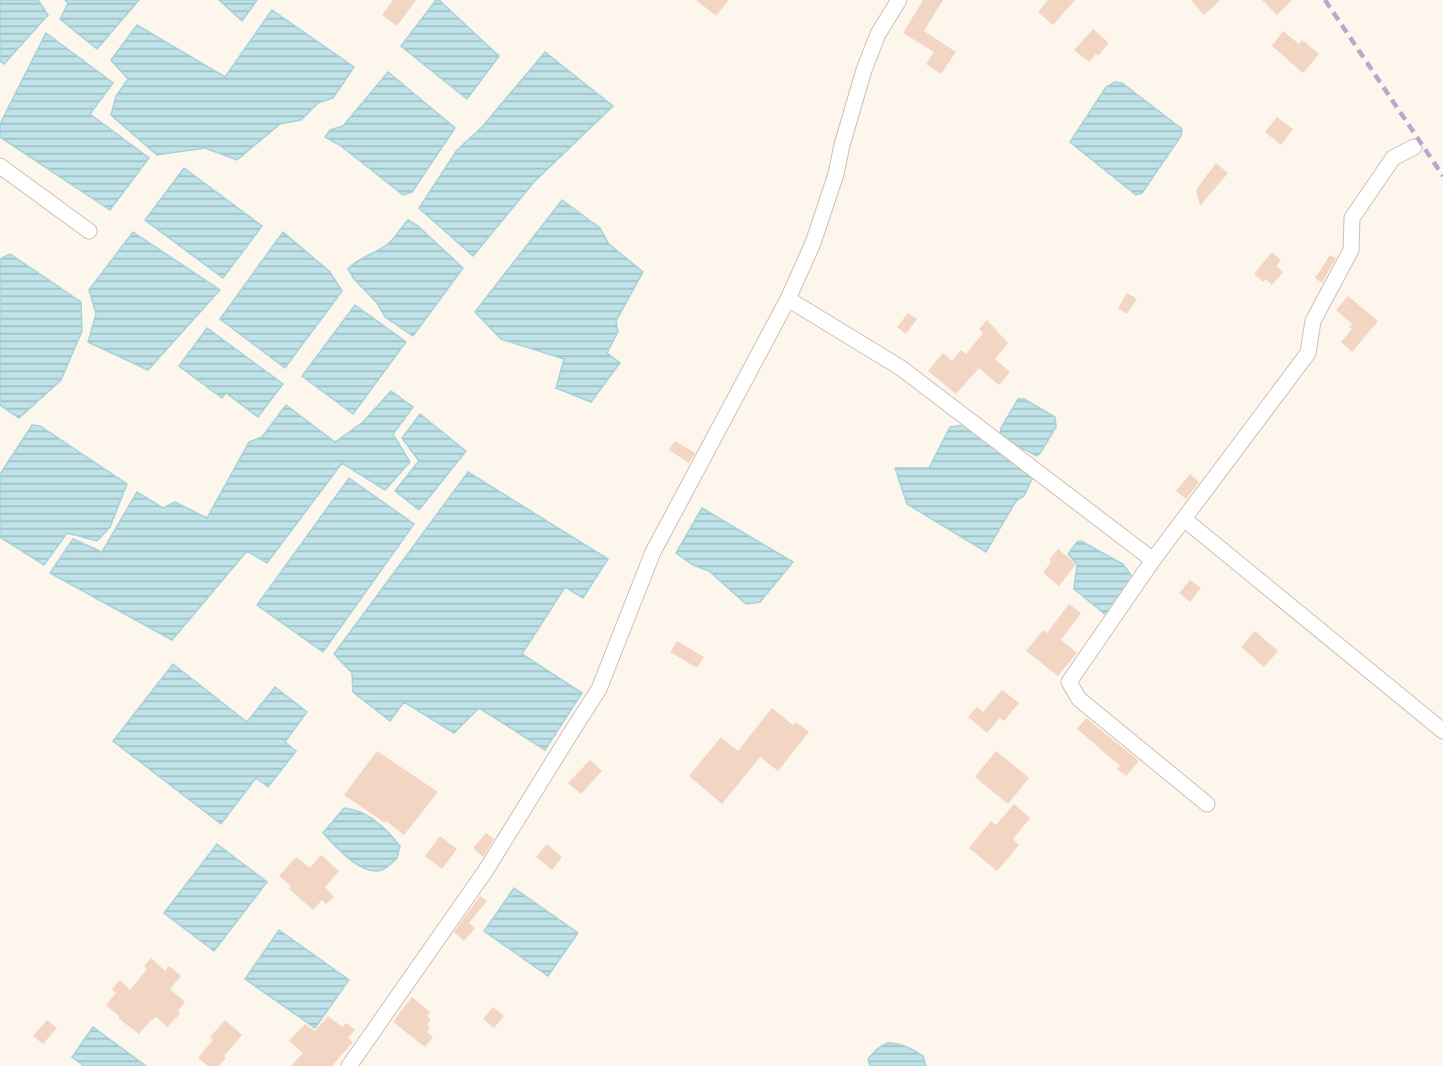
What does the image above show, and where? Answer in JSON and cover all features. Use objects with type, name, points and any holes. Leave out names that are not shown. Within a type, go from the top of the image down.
[{"type":"street","points":[[349,1066],[486,870],[599,689],[653,552],[788,299],[813,243],[836,174],[864,70],[878,34],[899,0]]},
{"type":"street","points":[[1207,804],[1079,699],[1069,682],[1153,560],[1308,353],[1314,321],[1351,250],[1352,218],[1393,158],[1414,147]]},
{"type":"street","points":[[0,166],[90,231]]},
{"type":"street","points":[[788,299],[901,368],[1153,560]]},
{"type":"street","points":[[1184,519],[1443,731]]},
{"type":"water","points":[[0,0],[38,0],[48,15],[4,64],[0,61]]},
{"type":"water","points":[[65,0],[139,0],[97,49],[60,19],[68,3]]},
{"type":"water","points":[[219,0],[257,0],[242,21]]},
{"type":"water","points":[[436,0],[439,0],[499,56],[467,99],[401,46]]},
{"type":"water","points":[[272,10],[354,67],[333,98],[318,103],[301,120],[280,124],[237,160],[205,148],[157,155],[111,115],[116,96],[128,79],[111,60],[137,25],[225,77]]},
{"type":"water","points":[[46,33],[113,83],[90,114],[149,158],[110,210],[0,137],[0,124]]},
{"type":"water","points":[[545,52],[613,106],[534,182],[473,256],[419,208],[457,150],[482,127]]},
{"type":"water","points":[[388,72],[455,128],[412,192],[403,195],[341,146],[325,137],[330,130],[343,126]]},
{"type":"water","points":[[1115,82],[1122,83],[1182,129],[1181,136],[1142,193],[1136,195],[1070,142],[1106,87]]},
{"type":"water","points":[[184,168],[262,226],[223,278],[145,220]]},
{"type":"water","points":[[562,200],[600,228],[609,244],[643,272],[616,321],[618,332],[607,353],[620,363],[591,402],[556,388],[564,359],[501,339],[475,312]]},
{"type":"water","points":[[408,220],[418,226],[463,268],[413,336],[385,317],[377,303],[354,279],[348,269],[357,261],[389,243]]},
{"type":"water","points":[[133,232],[220,290],[148,370],[88,342],[96,314],[89,290]]},
{"type":"water","points":[[283,232],[330,272],[342,291],[285,368],[220,319]]},
{"type":"water","points":[[10,254],[81,302],[82,331],[61,380],[19,418],[0,405],[0,259]]},
{"type":"water","points":[[355,305],[406,342],[353,414],[302,376]]},
{"type":"water","points":[[207,328],[283,384],[258,417],[226,393],[222,398],[179,366]]},
{"type":"water","points":[[391,391],[413,407],[393,434],[410,462],[385,490],[342,463],[267,563],[247,551],[172,640],[50,573],[73,539],[102,552],[137,492],[163,508],[175,502],[207,518],[249,442],[262,437],[286,405],[335,442],[363,422]]},
{"type":"water","points":[[1018,399],[1024,399],[1055,417],[1056,427],[1037,456],[1000,435],[1001,428]]},
{"type":"water","points":[[420,414],[466,451],[419,510],[395,491],[419,461],[402,438]]},
{"type":"water","points":[[32,425],[40,426],[127,484],[110,527],[97,541],[67,533],[44,565],[0,537],[0,474]]},
{"type":"water","points":[[965,425],[1033,477],[1024,496],[1016,501],[986,552],[907,504],[895,468],[929,468],[950,427]]},
{"type":"water","points":[[468,472],[608,559],[583,598],[565,587],[522,654],[582,693],[545,750],[479,708],[454,733],[404,702],[390,721],[353,692],[352,673],[334,654]]},
{"type":"water","points":[[349,478],[414,524],[323,652],[257,605]]},
{"type":"water","points":[[702,508],[793,562],[760,602],[746,604],[709,571],[693,565],[676,553]]},
{"type":"water","points":[[1081,541],[1123,564],[1134,579],[1106,615],[1074,589],[1077,564],[1068,554],[1077,542]]},
{"type":"water","points":[[173,664],[247,722],[275,687],[307,712],[285,742],[296,751],[268,787],[256,778],[221,824],[113,741]]},
{"type":"water","points":[[344,808],[368,816],[389,833],[400,846],[397,858],[386,868],[374,871],[358,865],[323,833]]},
{"type":"water","points":[[217,844],[267,882],[214,951],[164,913]]},
{"type":"water","points":[[514,888],[578,933],[548,976],[484,931]]},
{"type":"water","points":[[279,930],[349,980],[315,1028],[245,979]]},
{"type":"water","points":[[93,1027],[146,1066],[84,1066],[72,1057]]},
{"type":"water","points":[[888,1043],[902,1045],[919,1053],[923,1056],[926,1066],[870,1066],[868,1059]]},
{"type":"building","points":[[393,0],[416,0],[397,26],[382,15]]},
{"type":"building","points":[[696,0],[729,0],[716,16]]},
{"type":"building","points":[[923,0],[943,0],[924,31],[956,52],[941,74],[926,64],[934,52],[903,33]]},
{"type":"building","points":[[1048,0],[1075,0],[1053,25],[1038,12]]},
{"type":"building","points":[[1191,0],[1220,0],[1204,15]]},
{"type":"building","points":[[1262,0],[1292,0],[1277,15]]},
{"type":"building","points":[[1093,29],[1109,43],[1098,56],[1096,54],[1089,62],[1074,50]]},
{"type":"building","points":[[1283,31],[1299,44],[1302,40],[1319,54],[1303,73],[1272,46]]},
{"type":"building","points":[[1277,117],[1293,129],[1281,145],[1265,132]]},
{"type":"building","points":[[1216,163],[1228,173],[1200,206],[1196,190]]},
{"type":"building","points":[[1272,252],[1281,260],[1276,266],[1283,272],[1272,285],[1266,279],[1263,282],[1254,274]]},
{"type":"building","points":[[1330,255],[1336,258],[1322,283],[1315,278]]},
{"type":"building","points":[[1127,293],[1137,299],[1127,314],[1118,308]]},
{"type":"building","points":[[1348,296],[1378,321],[1352,352],[1341,342],[1352,329],[1349,327],[1352,324],[1336,310]]},
{"type":"building","points":[[908,313],[917,319],[906,334],[897,327]]},
{"type":"building","points":[[987,320],[1008,343],[995,359],[1010,372],[999,385],[979,368],[956,394],[928,371],[943,353],[952,361],[961,350],[966,354],[983,333],[979,329]]},
{"type":"building","points":[[675,441],[695,453],[689,463],[669,450]]},
{"type":"building","points":[[1190,474],[1199,482],[1186,499],[1176,491]]},
{"type":"building","points":[[1058,549],[1076,564],[1059,586],[1043,573],[1051,562],[1049,560]]},
{"type":"building","points":[[1190,580],[1201,588],[1190,602],[1179,593]]},
{"type":"building","points":[[1069,604],[1081,613],[1061,640],[1077,653],[1058,676],[1026,651],[1043,630],[1047,633]]},
{"type":"building","points":[[1255,631],[1278,651],[1264,667],[1241,647]]},
{"type":"building","points":[[677,641],[704,657],[697,668],[670,652]]},
{"type":"building","points":[[1002,690],[1019,703],[1004,721],[1000,718],[987,733],[968,717],[977,707],[983,712]]},
{"type":"building","points":[[772,708],[793,725],[796,722],[809,732],[778,771],[760,757],[722,804],[689,776],[721,737],[738,751]]},
{"type":"building","points":[[1086,718],[1139,761],[1126,776],[1117,769],[1120,766],[1077,729]]},
{"type":"building","points":[[377,751],[438,792],[404,835],[344,795]]},
{"type":"building","points":[[996,751],[1029,778],[1008,804],[975,777]]},
{"type":"building","points":[[590,760],[602,771],[581,794],[568,783]]},
{"type":"building","points":[[1014,804],[1030,818],[1013,839],[1019,845],[997,871],[969,848],[991,821],[996,825]]},
{"type":"building","points":[[486,833],[494,839],[483,857],[473,848]]},
{"type":"building","points":[[440,836],[457,849],[442,869],[425,856]]},
{"type":"building","points":[[547,844],[562,857],[552,870],[536,857]]},
{"type":"building","points":[[321,855],[339,871],[325,887],[334,897],[326,904],[322,900],[313,910],[289,889],[291,886],[279,876],[296,857],[310,868]]},
{"type":"building","points":[[480,896],[487,901],[469,923],[475,928],[464,941],[454,932]]},
{"type":"building","points":[[151,958],[165,971],[169,966],[181,976],[170,989],[185,1002],[178,1011],[180,1014],[167,1027],[156,1017],[139,1034],[118,1018],[119,1016],[106,1005],[116,993],[112,989],[120,980],[130,990],[147,969],[144,966]]},
{"type":"building","points":[[412,997],[430,1012],[427,1016],[431,1019],[427,1025],[430,1028],[427,1032],[433,1037],[425,1047],[393,1022]]},
{"type":"building","points":[[493,1007],[504,1016],[494,1028],[483,1019]]},
{"type":"building","points":[[328,1016],[342,1027],[346,1023],[355,1030],[348,1038],[353,1042],[332,1066],[291,1066],[303,1053],[289,1041],[305,1024],[315,1031]]},
{"type":"building","points":[[47,1020],[57,1028],[43,1044],[33,1036]]},
{"type":"building","points":[[225,1020],[242,1035],[224,1056],[226,1058],[219,1066],[208,1066],[198,1058],[213,1040],[210,1037]]},
{"type":"railway","points":[[1325,0],[1443,176]]}]
